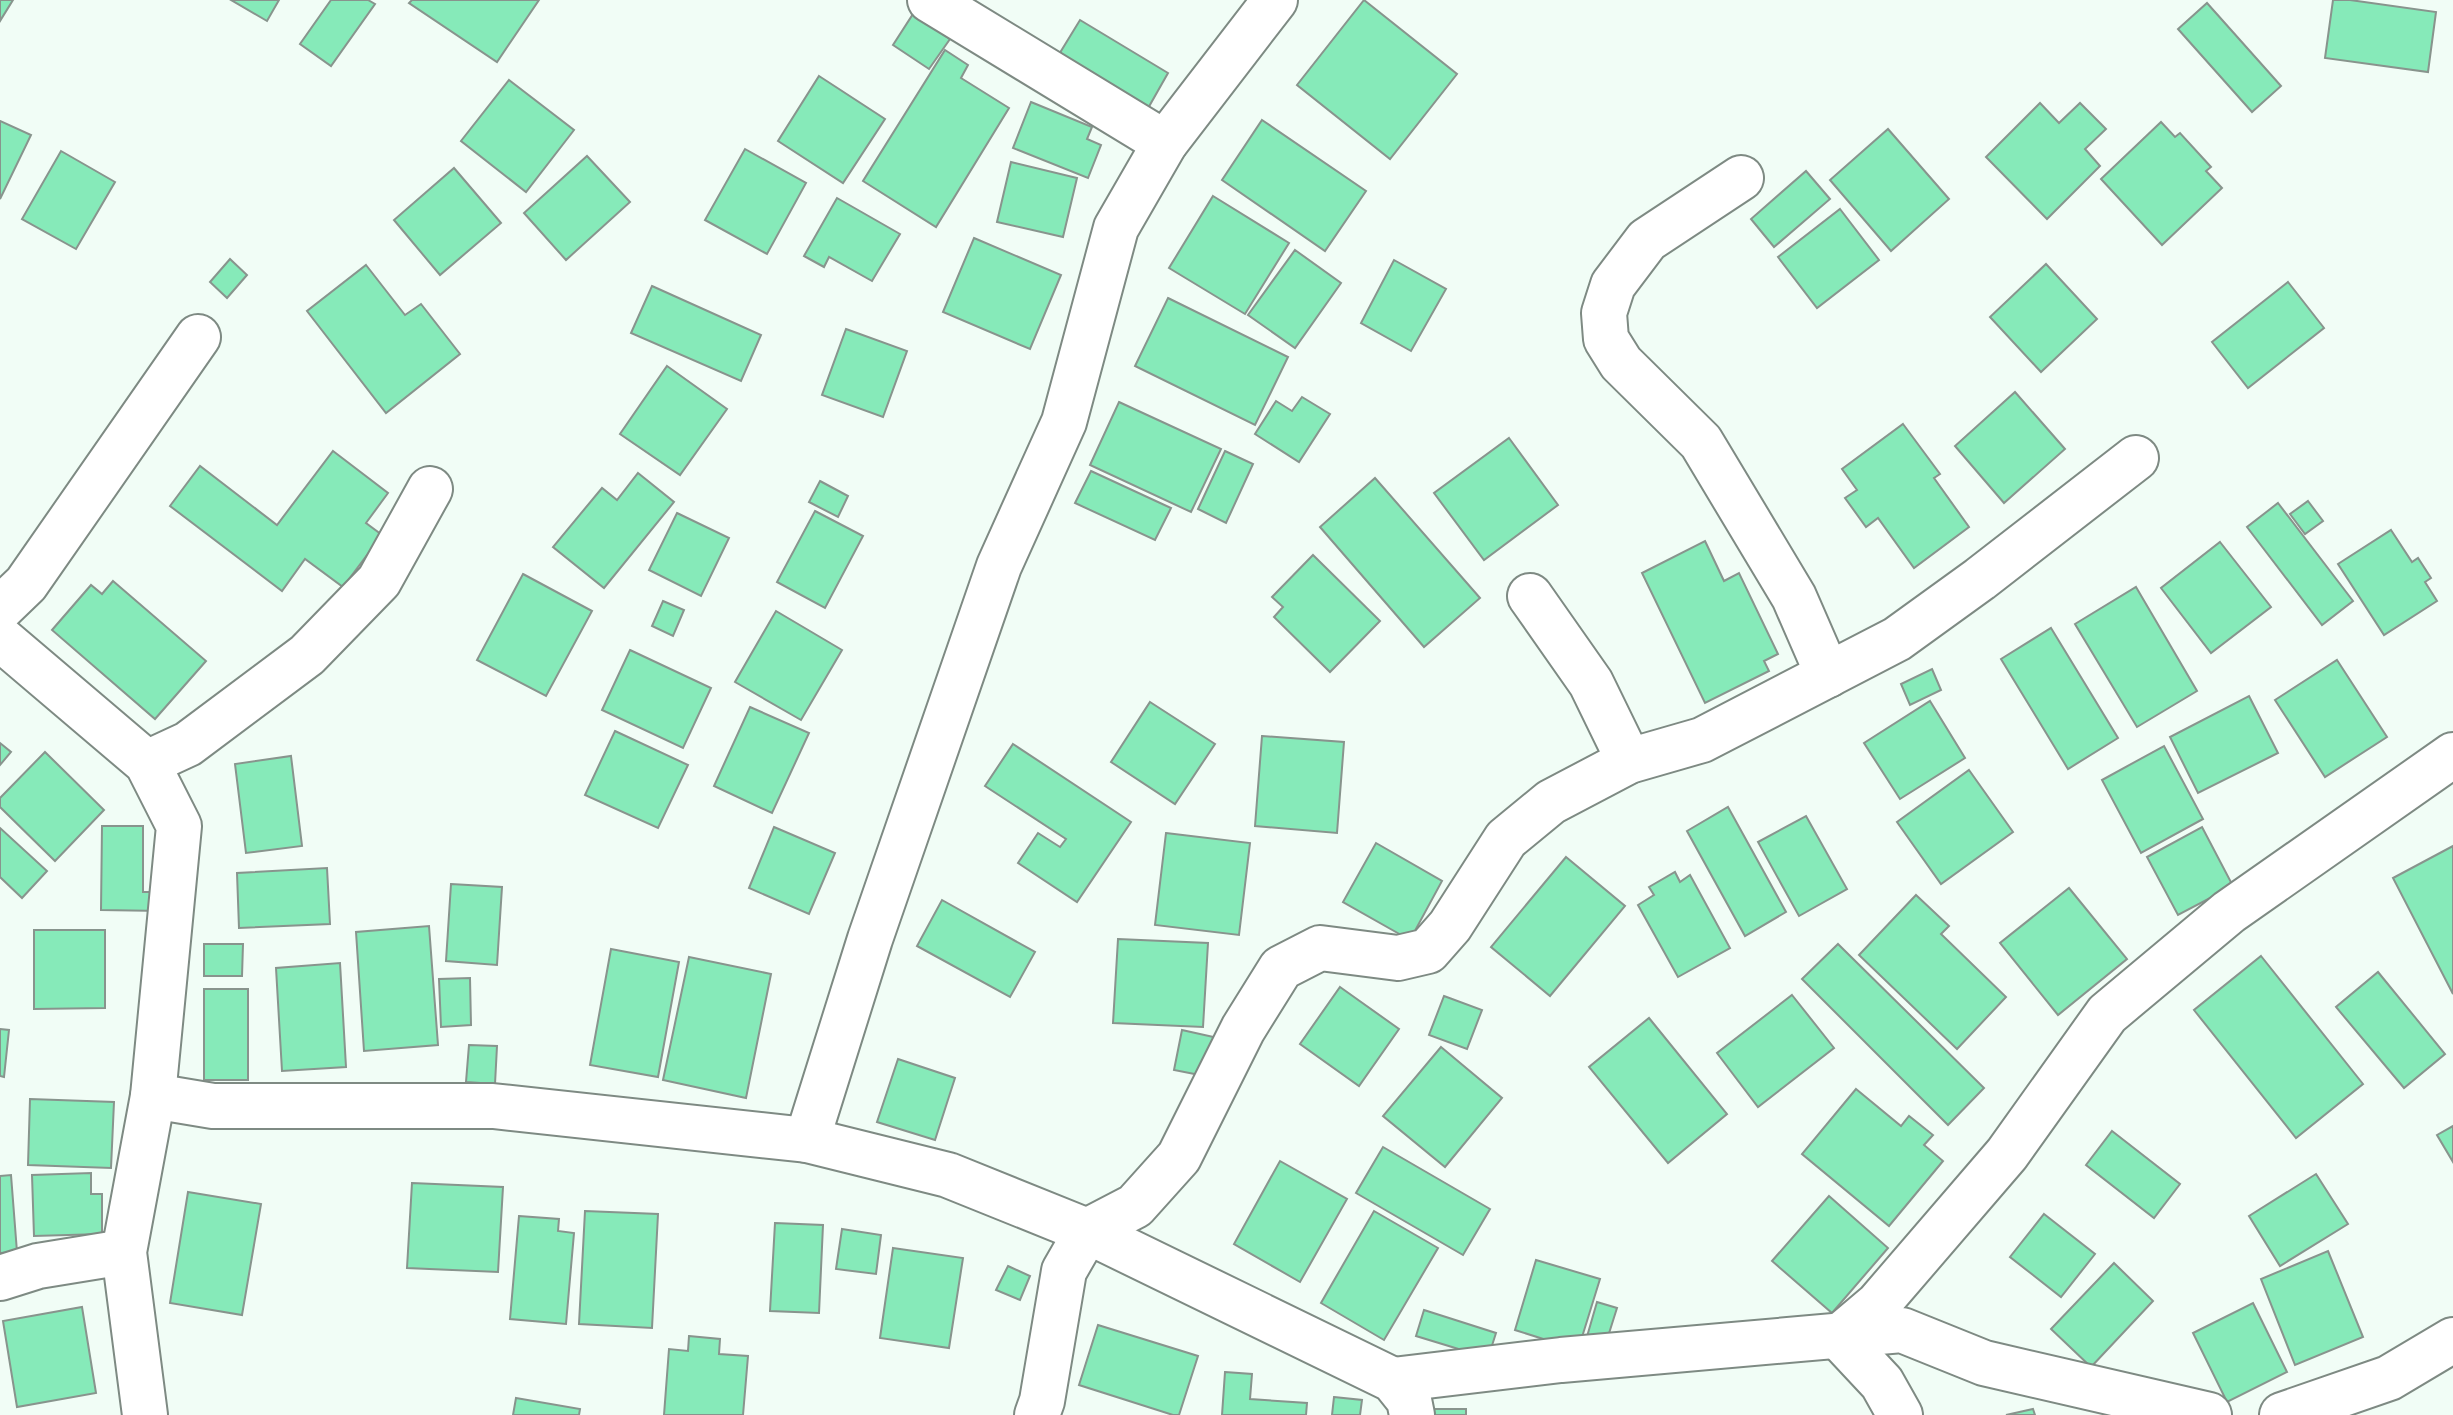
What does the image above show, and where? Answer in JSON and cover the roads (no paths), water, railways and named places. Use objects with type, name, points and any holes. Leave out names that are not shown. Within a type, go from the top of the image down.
[{"type":"street","points":[[930,0],[1165,143]]},
{"type":"street","points":[[807,1140],[870,939],[999,566],[1064,422],[1116,228],[1165,143],[1275,0]]},
{"type":"street","points":[[1741,178],[1647,240],[1613,285],[1604,313],[1606,339],[1621,363],[1701,442],[1794,597],[1828,675]]},
{"type":"street","points":[[0,609],[26,584],[198,337]]},
{"type":"street","points":[[1037,1415],[1064,1271],[1087,1231],[1135,1206],[1179,1157],[1243,1029],[1281,968],[1320,948],[1398,958],[1428,951],[1450,926],[1506,839],[1551,802],[1629,761],[1702,740],[1897,639],[2136,458]]},
{"type":"street","points":[[147,763],[188,744],[307,655],[379,581],[430,489]]},
{"type":"street","points":[[1530,596],[1591,683],[1629,761]]},
{"type":"street","points":[[0,638],[147,763],[179,826],[153,1096],[124,1252],[145,1415]]},
{"type":"street","points":[[1839,1337],[1878,1304],[2007,1154],[2107,1014],[2229,912],[2453,755]]},
{"type":"street","points":[[153,1096],[213,1106],[493,1106],[807,1140],[948,1175],[1087,1231],[1403,1397],[1561,1360],[1902,1330],[1984,1363],[2209,1415]]},
{"type":"street","points":[[0,1278],[38,1266],[124,1252]]},
{"type":"street","points":[[1839,1337],[1882,1383],[1900,1415]]},
{"type":"street","points":[[2282,1415],[2389,1378],[2453,1340]]}]
